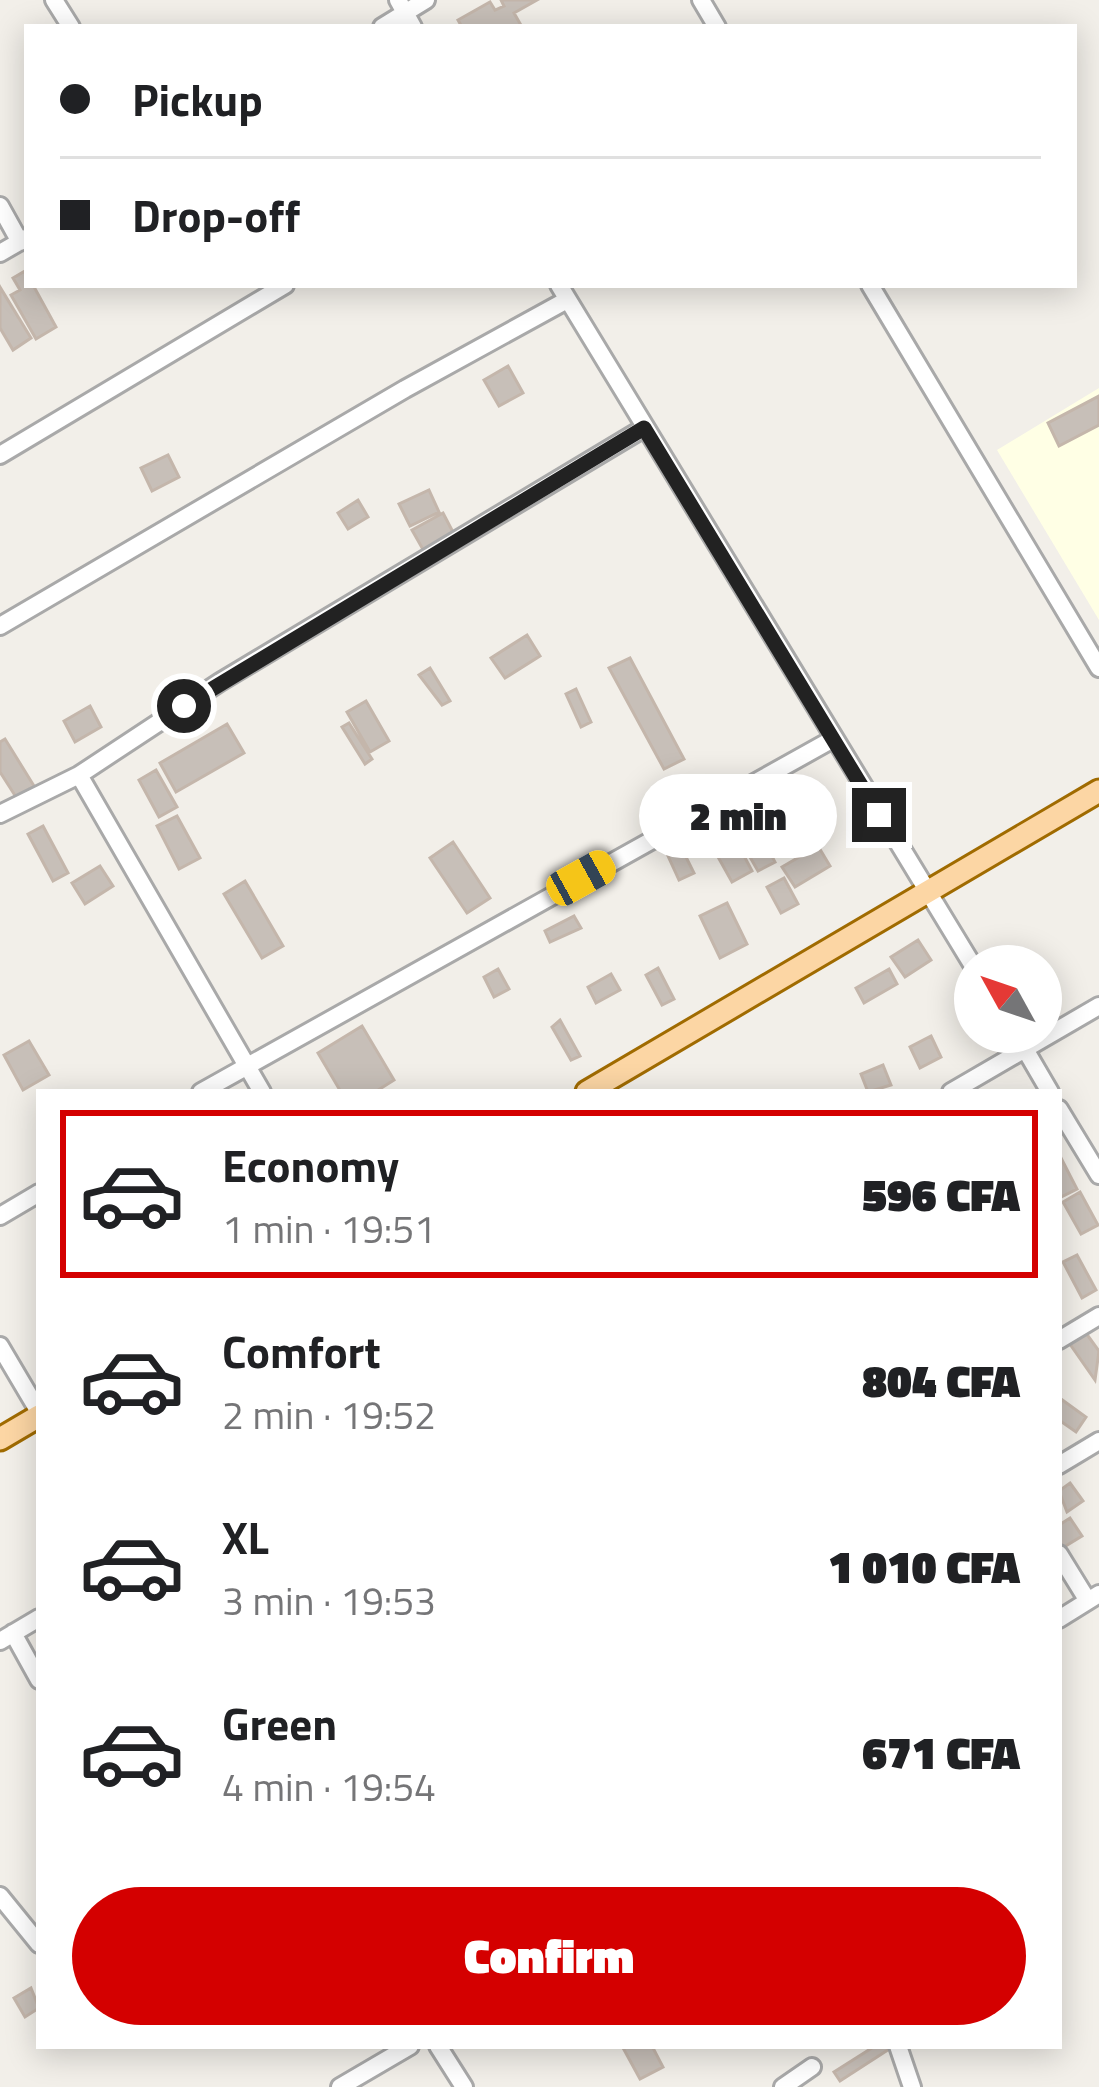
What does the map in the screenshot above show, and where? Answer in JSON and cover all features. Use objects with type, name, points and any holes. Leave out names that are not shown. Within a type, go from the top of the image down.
[{"type":"main road","points":[[592,1089],[1099,791]]},
{"type":"main road","points":[[0,1439],[36,1416]]},
{"type":"street","points":[[406,13],[426,0]]},
{"type":"street","points":[[0,206],[24,240],[0,254]]},
{"type":"street","points":[[0,455],[280,288]]},
{"type":"street","points":[[872,288],[1099,668]]},
{"type":"street","points":[[0,626],[563,292],[960,945]]},
{"type":"street","points":[[0,814],[79,776],[220,682],[644,428]]},
{"type":"street","points":[[206,1089],[833,739]]},
{"type":"street","points":[[79,776],[260,1089]]},
{"type":"street","points":[[1062,1028],[1099,1006]]},
{"type":"street","points":[[956,1089],[1019,1053]]},
{"type":"street","points":[[1028,1053],[1048,1089]]},
{"type":"street","points":[[1062,1114],[1099,1174]]},
{"type":"street","points":[[1062,1148],[1076,1140]]},
{"type":"street","points":[[0,1216],[36,1195]]},
{"type":"street","points":[[1062,1338],[1099,1316]]},
{"type":"street","points":[[0,1346],[36,1409]]},
{"type":"street","points":[[1062,1463],[1099,1441]]},
{"type":"street","points":[[1062,1558],[1093,1598],[1062,1617]]},
{"type":"street","points":[[36,1620],[6,1637],[36,1676]]},
{"type":"street","points":[[0,1897],[36,1940]]},
{"type":"street","points":[[340,2087],[405,2049]]},
{"type":"street","points":[[440,2049],[464,2087]]},
{"type":"street","points":[[899,2049],[912,2087]]},
{"type":"street","points":[[783,2087],[812,2067]]},
{"type":"shaded area","points":[[1099,388],[1099,620],[997,450]]},
{"type":"building","points":[[501,0],[537,0],[514,13],[520,24],[460,24],[458,20],[490,2],[495,10],[504,6]]},
{"type":"building","points":[[24,272],[24,288],[35,288],[56,327],[36,339],[11,295],[20,290],[13,278]]},
{"type":"building","points":[[0,287],[31,338],[13,350],[0,328]]},
{"type":"building","points":[[508,366],[523,393],[499,406],[484,380]]},
{"type":"building","points":[[1099,396],[1099,425],[1059,446],[1048,423]]},
{"type":"building","points":[[168,455],[179,477],[152,491],[141,468]]},
{"type":"building","points":[[429,490],[439,512],[410,526],[399,504]]},
{"type":"building","points":[[358,500],[368,517],[348,529],[338,513]]},
{"type":"building","points":[[443,513],[455,536],[425,553],[412,530]]},
{"type":"building","points":[[527,635],[540,656],[505,678],[491,658]]},
{"type":"building","points":[[630,658],[684,759],[664,769],[609,668]]},
{"type":"building","points":[[430,668],[450,701],[442,705],[419,675]]},
{"type":"building","points":[[576,689],[591,722],[581,727],[566,694]]},
{"type":"building","points":[[366,701],[389,741],[370,752],[347,712]]},
{"type":"building","points":[[90,706],[101,727],[75,742],[64,721]]},
{"type":"building","points":[[349,723],[372,759],[365,764],[342,727]]},
{"type":"building","points":[[227,724],[244,753],[176,792],[160,763]]},
{"type":"building","points":[[5,739],[34,786],[16,797],[0,772],[0,742]]},
{"type":"building","points":[[156,770],[177,807],[159,817],[139,780]]},
{"type":"building","points":[[177,816],[200,858],[179,869],[157,826]]},
{"type":"building","points":[[724,818],[752,871],[732,882],[703,830]]},
{"type":"building","points":[[43,826],[68,873],[53,881],[28,834]]},
{"type":"building","points":[[453,842],[490,898],[467,913],[430,858]]},
{"type":"building","points":[[765,843],[775,862],[758,871],[747,852]]},
{"type":"building","points":[[818,846],[830,866],[795,887],[782,867]]},
{"type":"building","points":[[682,849],[694,873],[679,880],[668,856]]},
{"type":"building","points":[[100,866],[113,886],[85,904],[72,883]]},
{"type":"building","points":[[784,878],[798,904],[781,913],[767,887]]},
{"type":"building","points":[[245,881],[283,946],[262,958],[224,894]]},
{"type":"building","points":[[727,903],[747,944],[720,958],[700,916]]},
{"type":"building","points":[[574,916],[581,928],[550,942],[545,931]]},
{"type":"building","points":[[918,940],[931,960],[905,977],[891,957]]},
{"type":"building","points":[[658,968],[674,999],[662,1005],[646,975]]},
{"type":"building","points":[[498,969],[509,989],[494,997],[484,977]]},
{"type":"building","points":[[889,969],[897,984],[864,1003],[856,988]]},
{"type":"building","points":[[611,974],[620,990],[596,1003],[588,987]]},
{"type":"building","points":[[560,1020],[580,1056],[571,1060],[552,1027]]},
{"type":"building","points":[[362,1026],[394,1080],[380,1089],[339,1089],[318,1053]]},
{"type":"building","points":[[931,1036],[941,1057],[920,1068],[910,1047]]},
{"type":"building","points":[[29,1041],[49,1075],[23,1090],[4,1055]]},
{"type":"building","points":[[883,1065],[891,1085],[867,1089],[861,1074]]},
{"type":"building","points":[[1062,1160],[1077,1189],[1062,1196]]},
{"type":"building","points":[[1080,1192],[1098,1225],[1081,1234],[1063,1202]]},
{"type":"building","points":[[1077,1255],[1096,1290],[1082,1298],[1063,1262]]},
{"type":"building","points":[[1083,1329],[1099,1351],[1095,1380],[1067,1340]]},
{"type":"building","points":[[1062,1400],[1086,1417],[1076,1432],[1062,1422]]},
{"type":"building","points":[[1070,1483],[1083,1501],[1067,1512],[1062,1489]]},
{"type":"building","points":[[1070,1518],[1082,1536],[1062,1548],[1062,1523]]},
{"type":"building","points":[[31,1988],[36,2010],[25,2017],[14,1998]]},
{"type":"building","points":[[624,2049],[654,2049],[663,2067],[640,2079]]},
{"type":"building","points":[[870,2049],[889,2049],[840,2081],[834,2072]]},
{"type":"route","points":[[184,706],[644,428],[879,815]]}]
